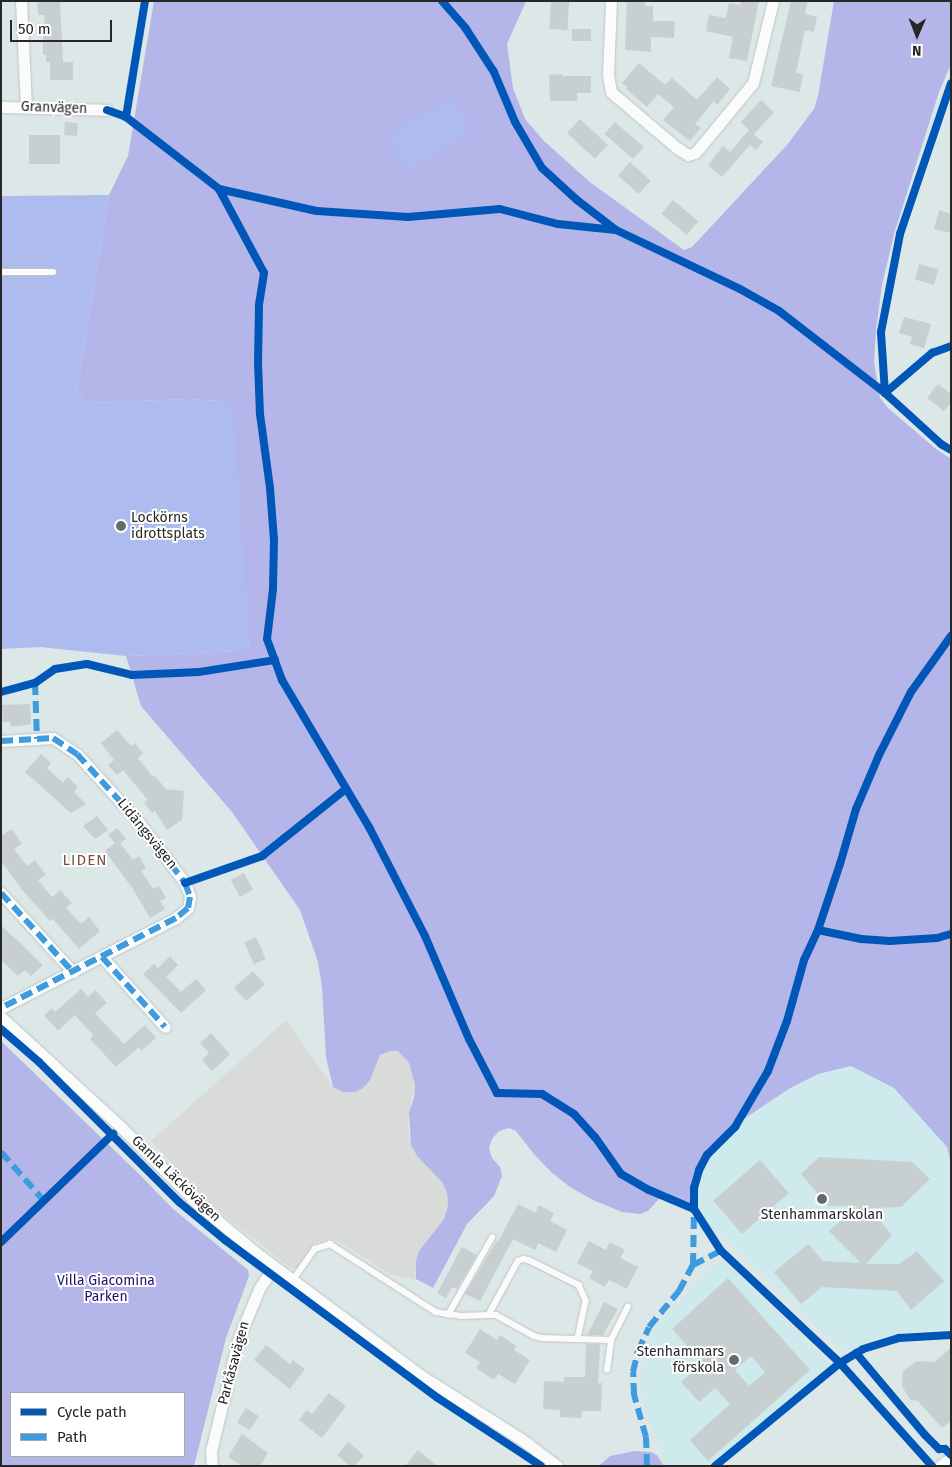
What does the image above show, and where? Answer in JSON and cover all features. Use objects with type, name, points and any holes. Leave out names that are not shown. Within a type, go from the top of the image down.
[{"type":"street","points":[[21,1],[26,107]]},
{"type":"street","points":[[611,1],[608,76],[611,92],[677,148],[688,154],[694,153],[701,146],[753,83],[773,1]]},
{"type":"street","name":"Granvägen","points":[[1,107],[108,110]]},
{"type":"street","name":"Lidängsvägen","points":[[1,741],[52,738],[65,744],[104,782],[138,821],[185,883],[190,897],[188,908],[160,927],[1,1008]]},
{"type":"street","points":[[1,893],[72,972]]},
{"type":"street","points":[[102,957],[165,1027]]},
{"type":"street","name":"Gamla Läckövägen","points":[[1,1017],[122,1128],[198,1204],[274,1266],[423,1377],[521,1439],[557,1466]]},
{"type":"street","name":"Parkåsavägen","points":[[212,1466],[211,1451],[240,1331],[259,1289],[274,1266]]},
{"type":"street","points":[[940,1466],[951,1458]]},
{"type":"lane","points":[[1,272],[53,272]]},
{"type":"lane","points":[[448,1315],[492,1238]]},
{"type":"lane","points":[[293,1280],[315,1249],[330,1244],[436,1312],[462,1316],[489,1314],[509,1322],[534,1336],[611,1340]]},
{"type":"lane","points":[[489,1314],[518,1261],[523,1259],[529,1260],[580,1284],[586,1301],[578,1338]]},
{"type":"lane","points":[[607,1370],[611,1340],[628,1307]]},
{"type":"shaded area","points":[[451,97],[472,131],[409,171],[387,137]]},
{"type":"shaded area","name":"Lockörns idrottsplats","points":[[109,195],[77,391],[88,403],[187,399],[221,401],[233,406],[250,646],[238,651],[126,656],[40,647],[1,649],[1,196]]},
{"type":"shaded area","points":[[286,1020],[333,1087],[343,1092],[363,1088],[370,1080],[380,1055],[390,1051],[398,1051],[409,1063],[415,1085],[408,1127],[411,1145],[417,1156],[442,1182],[447,1193],[448,1206],[444,1219],[419,1251],[415,1272],[416,1280],[390,1274],[338,1241],[330,1240],[316,1243],[298,1268],[294,1269],[204,1199],[151,1141]]},
{"type":"shaded area","name":"Stenhammarskolan","points":[[851,1066],[894,1088],[947,1147],[951,1165],[951,1330],[907,1332],[879,1338],[845,1352],[692,1209],[698,1172],[704,1161],[745,1118],[792,1087],[818,1074]]},
{"type":"shaded area","name":"Stenhammars förskola","points":[[720,1261],[727,1263],[829,1364],[710,1466],[668,1466],[644,1408],[640,1380],[644,1356],[652,1333],[663,1318]]},
{"type":"green space","points":[[154,1],[526,1],[507,44],[513,88],[525,119],[544,141],[591,183],[684,250],[692,247],[787,145],[814,109],[818,96],[834,1],[951,1],[951,64],[939,92],[894,234],[882,285],[874,362],[880,398],[888,408],[936,449],[951,459],[951,1164],[947,1147],[894,1088],[851,1066],[818,1074],[792,1087],[745,1118],[704,1161],[698,1172],[692,1209],[665,1192],[648,1211],[640,1214],[622,1212],[593,1200],[570,1187],[551,1172],[516,1131],[509,1128],[499,1131],[492,1139],[489,1148],[492,1158],[500,1167],[502,1176],[494,1196],[467,1224],[433,1288],[416,1279],[416,1261],[419,1251],[444,1219],[448,1206],[447,1193],[442,1182],[417,1156],[411,1145],[409,1112],[414,1098],[415,1085],[409,1063],[398,1051],[390,1051],[380,1055],[370,1080],[363,1088],[355,1092],[343,1092],[333,1087],[326,1057],[322,987],[318,962],[300,910],[232,812],[141,706],[126,656],[238,651],[250,646],[221,401],[187,399],[88,403],[77,391],[109,195],[128,156]]},
{"type":"green space","name":"Villa Giacomina Parken","points":[[1,1041],[173,1209],[248,1270],[249,1276],[226,1338],[194,1466],[1,1466]]},
{"type":"green space","points":[[635,1451],[651,1452],[657,1455],[664,1466],[599,1466],[610,1456]]},
{"type":"building","points":[[37,1],[60,1],[63,62],[73,62],[73,80],[50,80],[50,62],[46,62],[46,55],[43,55],[43,36],[46,36],[44,15],[38,15]]},
{"type":"building","points":[[551,1],[569,2],[568,30],[550,29]]},
{"type":"building","points":[[627,1],[645,1],[645,6],[653,6],[653,21],[675,21],[674,38],[651,37],[651,52],[625,50]]},
{"type":"building","points":[[741,1],[759,1],[747,61],[729,58],[733,37],[706,31],[709,15],[726,18],[729,3],[740,5]]},
{"type":"building","points":[[791,1],[808,1],[805,14],[817,17],[814,32],[805,30],[796,73],[803,74],[800,92],[771,86]]},
{"type":"building","points":[[572,29],[591,29],[591,41],[572,41]]},
{"type":"building","points":[[639,63],[665,85],[672,78],[697,100],[717,77],[730,89],[717,105],[714,101],[695,124],[701,128],[690,141],[663,120],[674,107],[658,94],[647,107],[626,89],[627,87],[622,83]]},
{"type":"building","points":[[562,74],[562,76],[591,76],[591,93],[577,93],[577,101],[550,101],[549,75]]},
{"type":"building","points":[[761,100],[774,112],[754,134],[741,122]]},
{"type":"building","points":[[580,119],[608,145],[595,159],[567,133]]},
{"type":"building","points":[[65,122],[78,123],[77,136],[64,135]]},
{"type":"building","points":[[615,122],[644,147],[633,159],[605,134]]},
{"type":"building","points":[[749,130],[763,142],[756,150],[750,145],[722,177],[708,165],[723,146],[730,152]]},
{"type":"building","points":[[29,135],[60,135],[60,164],[29,164]]},
{"type":"building","points":[[630,162],[651,181],[639,194],[618,175]]},
{"type":"building","points":[[673,200],[698,221],[687,235],[661,214]]},
{"type":"building","points":[[939,210],[951,214],[951,233],[934,229]]},
{"type":"building","points":[[919,264],[938,269],[934,285],[915,279]]},
{"type":"building","points":[[904,317],[931,324],[924,348],[910,344],[912,337],[899,333]]},
{"type":"building","points":[[938,384],[951,394],[951,402],[944,411],[927,398]]},
{"type":"building","points":[[30,704],[31,724],[11,727],[10,722],[3,722],[2,705]]},
{"type":"building","points":[[117,730],[131,746],[135,743],[143,753],[138,758],[152,776],[154,775],[166,789],[184,791],[182,820],[167,830],[155,811],[152,813],[144,803],[148,800],[123,770],[117,775],[108,765],[114,760],[101,743]]},
{"type":"building","points":[[41,754],[51,763],[47,768],[63,783],[68,777],[78,787],[74,792],[86,804],[71,813],[25,772]]},
{"type":"building","points":[[97,816],[108,830],[95,839],[83,826]]},
{"type":"building","points":[[117,828],[126,839],[120,843],[133,860],[139,856],[146,868],[141,871],[153,889],[159,886],[166,898],[160,901],[165,909],[150,918],[133,889],[105,851],[115,843],[108,835]]},
{"type":"building","points":[[12,829],[22,844],[14,849],[27,866],[35,860],[46,875],[38,880],[52,897],[60,890],[72,903],[66,908],[81,924],[89,917],[100,931],[79,949],[53,919],[50,921],[23,891],[1,861],[1,836]]},
{"type":"building","points":[[244,873],[253,890],[240,897],[231,880]]},
{"type":"building","points":[[1,925],[43,965],[31,976],[25,970],[18,976],[1,960]]},
{"type":"building","points":[[256,937],[266,959],[254,964],[244,942]]},
{"type":"building","points":[[170,956],[178,965],[166,977],[181,992],[196,979],[206,990],[181,1013],[143,974],[154,964],[158,968]]},
{"type":"building","points":[[253,971],[265,985],[246,1001],[234,987]]},
{"type":"building","points":[[81,989],[88,997],[95,990],[107,1003],[95,1013],[124,1044],[145,1025],[156,1038],[142,1050],[139,1047],[116,1067],[90,1039],[93,1035],[75,1015],[58,1031],[44,1015],[52,1008],[55,1012]]},
{"type":"building","points":[[211,1033],[230,1054],[212,1071],[202,1060],[209,1053],[200,1043]]},
{"type":"building","points":[[819,1157],[912,1162],[930,1179],[901,1207],[869,1208],[892,1235],[866,1264],[899,1264],[917,1251],[944,1281],[911,1310],[897,1291],[822,1287],[801,1304],[774,1272],[808,1244],[823,1261],[861,1263],[829,1231],[858,1206],[828,1206],[801,1174]]},
{"type":"building","points":[[760,1160],[789,1193],[742,1234],[713,1201]]},
{"type":"building","points":[[518,1204],[535,1213],[539,1205],[554,1213],[550,1221],[567,1230],[556,1252],[538,1243],[535,1250],[513,1239],[480,1301],[465,1294],[498,1242]]},
{"type":"building","points":[[589,1241],[606,1250],[610,1242],[625,1250],[620,1258],[638,1267],[627,1289],[609,1280],[605,1287],[589,1278],[593,1271],[577,1263]]},
{"type":"building","points":[[462,1247],[477,1255],[457,1289],[452,1287],[446,1298],[437,1293]]},
{"type":"building","points":[[728,1278],[810,1370],[708,1461],[690,1440],[730,1404],[715,1388],[699,1402],[681,1382],[702,1363],[672,1329]],"holes":[[[751,1356],[765,1372],[749,1386],[735,1370]]]},
{"type":"building","points":[[604,1302],[618,1309],[603,1335],[587,1335]]},
{"type":"building","points":[[480,1329],[497,1340],[500,1335],[516,1346],[514,1350],[530,1360],[515,1384],[498,1374],[494,1380],[476,1368],[480,1362],[465,1353]]},
{"type":"building","points":[[586,1344],[600,1344],[598,1383],[602,1383],[601,1411],[582,1411],[581,1418],[560,1417],[560,1410],[543,1409],[544,1381],[564,1382],[564,1377],[585,1377]]},
{"type":"building","points":[[266,1345],[290,1364],[293,1360],[305,1369],[290,1389],[254,1360]]},
{"type":"building","points":[[951,1348],[951,1421],[942,1428],[918,1401],[910,1400],[902,1386],[903,1371],[917,1361],[934,1362]]},
{"type":"building","points":[[329,1393],[346,1406],[322,1438],[299,1420],[307,1410],[312,1414]]},
{"type":"building","points":[[246,1408],[259,1416],[250,1430],[237,1422]]},
{"type":"building","points":[[242,1434],[268,1453],[260,1466],[242,1466],[228,1457]]},
{"type":"building","points":[[348,1442],[364,1455],[355,1466],[350,1466],[337,1455]]},
{"type":"building","points":[[418,1450],[437,1466],[405,1466]]},
{"type":"marked path","points":[[35,683],[37,739]]},
{"type":"marked path","points":[[1,741],[53,738],[77,754],[138,821],[185,883],[190,897],[188,908],[176,918],[1,1008]]},
{"type":"marked path","points":[[1,893],[73,972]]},
{"type":"marked path","points":[[102,957],[165,1027]]},
{"type":"marked path","points":[[1,1152],[44,1201]]},
{"type":"marked path","points":[[647,1466],[646,1437],[634,1395],[633,1372],[638,1351],[649,1327],[679,1291],[693,1265],[694,1213]]},
{"type":"marked path","points":[[693,1265],[721,1251]]},
{"type":"cycle path","points":[[126,117],[145,1]]},
{"type":"cycle path","points":[[442,1],[466,29],[494,72],[515,122],[542,168],[577,200],[616,230],[740,289],[779,311],[885,393],[941,444],[951,450]]},
{"type":"cycle path","points":[[885,393],[881,332],[900,234],[951,83]]},
{"type":"cycle path","points":[[107,110],[126,117],[219,189],[317,211],[408,217],[500,209],[558,224],[616,230]]},
{"type":"cycle path","points":[[219,189],[264,273],[259,306],[258,363],[260,414],[270,488],[274,540],[273,589],[267,639],[282,680],[370,829],[425,936],[469,1039],[497,1093],[542,1094],[574,1114],[595,1137],[621,1174],[649,1190],[694,1209]]},
{"type":"cycle path","points":[[885,393],[932,353],[951,346]]},
{"type":"cycle path","points":[[932,1466],[840,1363],[721,1251],[694,1209],[694,1188],[699,1170],[707,1155],[735,1127],[768,1071],[787,1021],[804,960],[818,930],[856,809],[879,755],[911,692],[951,636]]},
{"type":"cycle path","points":[[1,692],[35,683],[55,669],[87,664],[132,675],[199,672],[275,660]]},
{"type":"cycle path","points":[[185,883],[262,856],[346,789]]},
{"type":"cycle path","points":[[818,930],[861,939],[890,941],[937,938],[951,934]]},
{"type":"cycle path","points":[[1,1029],[39,1062],[179,1202],[225,1240],[438,1398],[541,1466]]},
{"type":"cycle path","points":[[1,1242],[113,1134]]},
{"type":"cycle path","points":[[715,1466],[840,1363],[863,1349],[899,1338],[951,1335]]},
{"type":"cycle path","points":[[856,1353],[925,1435],[939,1449],[945,1449],[951,1455]]},
{"type":"place","name":"Lockörns idrottsplats","points":[[121,526]]},
{"type":"place","name":"Stenhammarskolan","points":[[822,1199]]},
{"type":"place","name":"Stenhammars förskola","points":[[734,1360]]},
{"type":"district","name":"LIDEN","points":[[85,861]]}]
